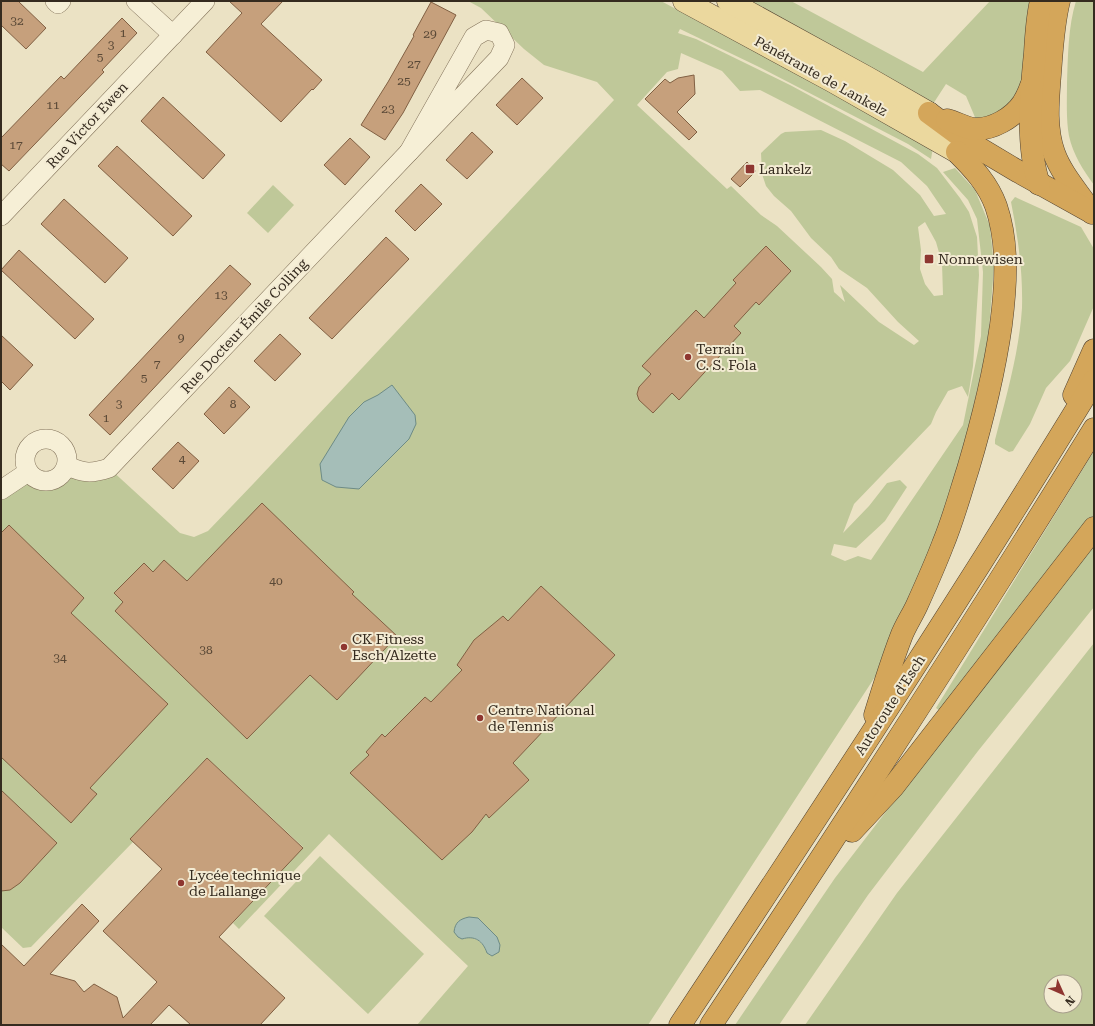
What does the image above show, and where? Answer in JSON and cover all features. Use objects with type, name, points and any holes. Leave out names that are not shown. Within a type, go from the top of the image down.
[{"type":"highway","points":[[1039,184],[1034,164],[1031,130],[1032,86],[1038,14],[1041,1]]},
{"type":"highway","points":[[1059,1],[1052,40],[1048,95],[1050,136],[1060,167],[1093,213]]},
{"type":"highway","points":[[928,113],[973,128],[984,128],[1003,121],[1014,113],[1023,103],[1032,86]]},
{"type":"highway","points":[[928,113],[967,141],[1039,184],[1093,213]]},
{"type":"highway","points":[[957,152],[1019,172]]},
{"type":"highway","points":[[864,746],[901,637],[930,575],[954,514],[980,431],[999,340],[1006,274],[1005,247],[1001,224],[995,205],[980,176],[957,152]]},
{"type":"highway","points":[[1042,467],[1094,350]]},
{"type":"highway","name":"Autoroute d'Esch","points":[[680,1025],[864,746],[1042,467],[1094,381]]},
{"type":"highway","name":"Autoroute d'Esch","points":[[711,1025],[812,874],[982,610],[1094,429]]},
{"type":"highway","points":[[812,874],[892,787],[1094,528]]},
{"type":"main road","name":"Pénétrante de Lankelz","points":[[684,1],[832,81],[957,152]]},
{"type":"main road","name":"Pénétrante de Lankelz","points":[[728,1],[868,78],[928,113]]},
{"type":"street","points":[[54,1],[58,4],[61,1]]},
{"type":"street","points":[[136,1],[173,35]]},
{"type":"street","name":"Rue Victor Ewen","points":[[4,208],[205,1]]},
{"type":"street","name":"Rue Docteur Émile Colling","points":[[67,466],[80,471],[96,472],[109,468],[500,58],[504,45],[499,33],[486,30],[474,37],[409,152]]},
{"type":"street","points":[[50,439],[56,441],[66,452],[68,458],[67,466],[59,478],[53,481],[39,481],[28,472],[24,458],[30,446],[36,441],[50,439]]},
{"type":"street","points":[[1,490],[28,472]]},
{"type":"green space","points":[[468,1],[661,1],[933,147],[931,159],[908,144],[757,66],[680,29],[678,33],[696,39],[790,85],[918,154],[937,168],[960,198],[969,212],[977,237],[979,275],[973,366],[968,397],[962,386],[948,391],[931,424],[854,504],[843,533],[869,506],[887,483],[900,480],[907,487],[885,521],[856,548],[834,544],[831,555],[845,561],[858,556],[871,560],[963,425],[981,336],[983,272],[977,219],[968,200],[943,172],[955,168],[975,190],[990,226],[994,267],[988,342],[969,426],[980,431],[901,637],[648,1025],[417,1025],[468,966],[329,834],[239,929],[233,923],[303,847],[207,758],[130,839],[133,842],[31,947],[23,948],[1,927],[1,490],[33,477],[42,481],[50,481],[57,478],[64,472],[109,468],[180,533],[194,537],[208,531],[614,100],[597,82],[544,65],[524,49],[481,8]],"holes":[[[681,53],[722,71],[740,91],[760,90],[901,162],[927,186],[946,214],[934,216],[920,195],[893,170],[845,141],[821,130],[785,132],[761,153],[762,174],[766,186],[774,196],[791,211],[811,238],[831,257],[839,269],[867,288],[898,322],[919,341],[914,345],[879,322],[840,285],[845,302],[834,292],[832,279],[821,267],[777,226],[761,215],[731,186],[727,189],[637,105],[667,72],[678,69]],[[925,222],[936,242],[942,263],[943,295],[934,296],[925,284],[920,269],[921,250],[918,227]],[[469,937],[497,937],[492,956],[487,953],[478,940]]]},
{"type":"green space","points":[[744,1],[791,1],[923,72],[990,1],[1034,1],[1022,88],[1003,109],[977,122],[966,96],[946,84],[933,104]]},
{"type":"green space","points":[[1076,1],[1094,1],[1094,185],[1082,168],[1071,143],[1068,130],[1068,52],[1071,21]]},
{"type":"green space","points":[[273,185],[294,205],[268,233],[247,213]]},
{"type":"green space","points":[[1015,197],[1081,227],[1094,249],[1094,306],[1070,361],[1046,388],[1030,424],[1013,451],[1009,452],[995,444],[995,440],[1015,358],[1022,308],[1020,255],[1011,202]]},
{"type":"green space","points":[[1094,451],[1094,515],[939,710],[936,708]]},
{"type":"green space","points":[[1094,541],[1094,607],[978,751],[868,895],[779,1025],[735,1025],[835,878]]},
{"type":"green space","points":[[1094,643],[1094,1025],[805,1025],[897,893]]},
{"type":"green space","points":[[320,856],[424,954],[368,1014],[264,916]]},
{"type":"water","points":[[392,385],[415,415],[416,424],[409,439],[359,489],[336,487],[322,480],[320,464],[349,417],[364,402],[378,395]]},
{"type":"water","points":[[469,917],[478,918],[497,937],[500,945],[499,952],[492,956],[487,953],[481,942],[478,940],[471,938],[462,939],[458,937],[454,932],[457,923]]},
{"type":"building","points":[[1,1],[18,1],[46,28],[26,49],[1,25]]},
{"type":"building","points":[[229,1],[283,1],[261,24],[322,80],[281,122],[206,52],[242,13]]},
{"type":"building","points":[[431,2],[456,15],[403,113],[385,140],[361,125],[388,82]]},
{"type":"building","points":[[122,18],[137,33],[102,70],[104,72],[9,171],[1,164],[1,138],[61,76],[64,79]]},
{"type":"building","points":[[694,75],[695,94],[677,112],[697,132],[689,140],[645,99],[665,79],[670,83],[678,78]]},
{"type":"building","points":[[522,78],[543,98],[517,125],[496,105]]},
{"type":"building","points":[[163,97],[225,155],[203,179],[141,121]]},
{"type":"building","points":[[472,132],[493,152],[467,179],[446,160]]},
{"type":"building","points":[[350,138],[370,157],[345,185],[324,165]]},
{"type":"building","points":[[117,146],[192,216],[173,236],[98,166]]},
{"type":"building","points":[[747,162],[756,171],[740,187],[731,179]]},
{"type":"building","points":[[421,184],[442,204],[415,231],[395,211]]},
{"type":"building","points":[[64,199],[128,258],[105,283],[41,224]]},
{"type":"building","points":[[386,237],[409,259],[332,339],[309,318]]},
{"type":"building","points":[[766,246],[791,271],[759,305],[756,302],[734,326],[741,333],[679,400],[672,393],[653,413],[639,400],[637,394],[639,387],[651,374],[642,366],[696,310],[704,318],[736,283],[733,280]]},
{"type":"building","points":[[19,250],[94,319],[75,339],[1,270]]},
{"type":"building","points":[[230,265],[251,284],[110,435],[89,415]]},
{"type":"building","points":[[280,334],[301,354],[275,381],[254,361]]},
{"type":"building","points":[[1,335],[33,365],[10,390],[1,381]]},
{"type":"building","points":[[229,387],[250,407],[224,434],[204,414]]},
{"type":"building","points":[[178,442],[199,461],[173,489],[152,469]]},
{"type":"building","points":[[262,503],[354,592],[352,594],[397,636],[337,700],[310,675],[247,739],[115,611],[123,602],[114,593],[144,563],[153,572],[164,560],[187,581]]},
{"type":"building","points":[[9,525],[84,598],[71,613],[168,704],[90,788],[97,794],[71,823],[1,757],[1,533]]},
{"type":"building","name":"Centre National de Tennis","points":[[541,586],[615,655],[513,763],[529,780],[489,818],[486,814],[472,832],[442,860],[350,773],[369,755],[366,752],[382,734],[385,737],[425,697],[431,702],[462,670],[457,665],[474,640],[503,616],[508,621]]},
{"type":"building","points":[[207,758],[303,848],[219,937],[285,998],[260,1025],[191,1025],[169,1005],[150,1025],[1,1025],[1,944],[24,966],[82,904],[99,921],[50,974],[75,981],[84,992],[94,984],[117,997],[123,1018],[157,982],[103,931],[162,869],[130,839]]},
{"type":"building","points":[[1,790],[57,843],[20,883],[10,890],[1,891]]},
{"type":"place","name":"Lankelz","points":[[750,169]]},
{"type":"place","name":"Nonnewisen","points":[[929,259]]},
{"type":"place","name":"Terrain C. S. Fola","points":[[688,357]]},
{"type":"place","name":"CK Fitness Esch/Alzette","points":[[344,647]]},
{"type":"place","name":"Centre National de Tennis","points":[[480,718]]},
{"type":"place","name":"Lycée technique de Lallange","points":[[181,883]]}]
